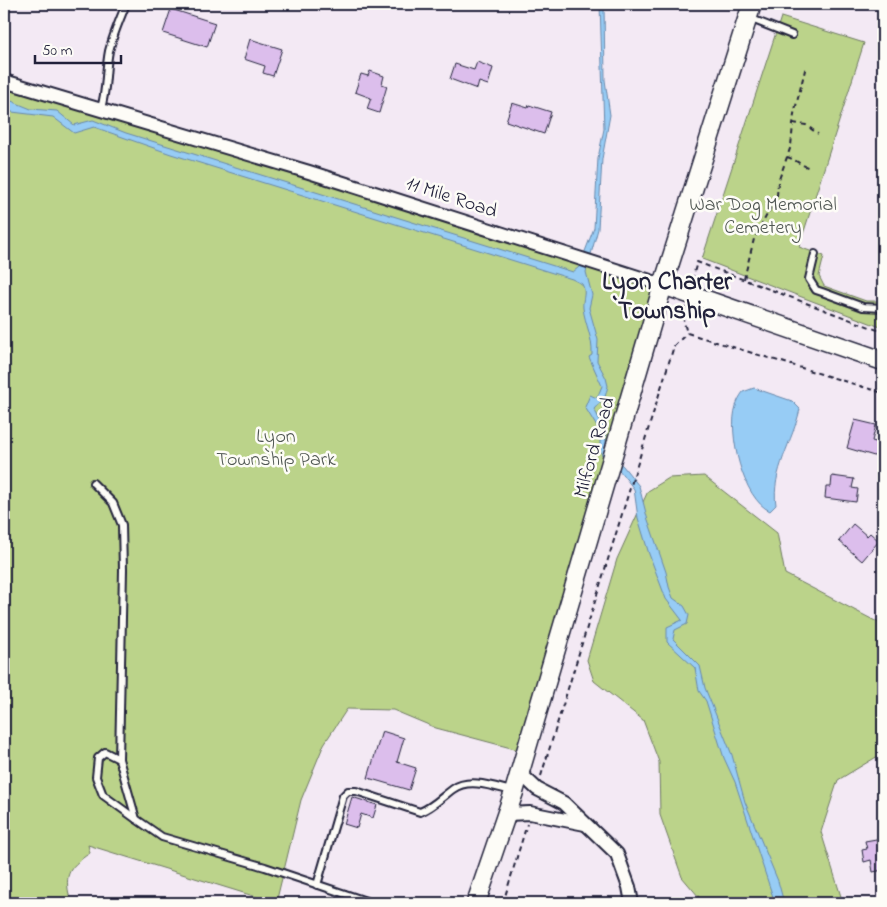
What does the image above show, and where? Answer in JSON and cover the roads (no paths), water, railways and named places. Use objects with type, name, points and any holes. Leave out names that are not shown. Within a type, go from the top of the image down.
[{"type":"street","name":"Milford Road","points":[[476,903],[520,773],[663,285],[750,11]]},
{"type":"street","name":"11 Mile Road","points":[[4,81],[101,108],[432,210],[574,258],[663,285],[883,361]]},
{"type":"street","points":[[520,773],[537,789],[564,803],[617,854],[629,887],[632,903]]},
{"type":"street","points":[[507,814],[530,813],[585,824]]},
{"type":"lane","points":[[101,108],[105,95],[104,80],[109,51],[126,4]]},
{"type":"lane","points":[[750,11],[792,35]]},
{"type":"lane","points":[[815,254],[809,279],[816,290],[862,307],[883,308]]},
{"type":"lane","points":[[93,483],[112,503],[122,525],[123,570],[119,760],[136,819]]},
{"type":"lane","points":[[119,760],[104,752],[98,758],[96,778],[104,795],[162,837],[372,903]]},
{"type":"lane","points":[[318,885],[343,796],[348,791],[356,791],[420,812],[436,804],[456,787],[480,784],[514,792]]},
{"type":"water","points":[[600,4],[604,4],[605,80],[610,115],[602,159],[598,229],[586,272],[592,295],[589,308],[598,340],[597,361],[608,386],[605,397],[594,409],[605,430],[607,452],[623,466],[639,486],[673,598],[684,606],[689,615],[687,624],[675,630],[673,639],[700,666],[705,688],[732,755],[745,802],[778,881],[784,903],[776,903],[774,900],[706,701],[699,691],[695,668],[667,642],[667,627],[682,620],[666,599],[649,554],[638,518],[634,489],[619,470],[602,455],[600,450],[600,432],[585,407],[590,395],[597,398],[602,386],[589,357],[592,355],[592,349],[583,308],[584,293],[582,284],[572,279],[171,154],[94,127],[74,133],[53,117],[4,111],[4,98],[31,109],[57,111],[74,125],[93,120],[126,133],[573,272],[579,267],[594,228],[598,158],[604,129]]},
{"type":"water","points":[[754,388],[792,401],[800,409],[777,481],[776,505],[770,511],[760,504],[752,493],[745,480],[736,448],[734,418],[736,404],[743,392]]},
{"type":"district","name":"Lyon Charter Township","points":[[667,294]]},
{"type":"park label","name":"War Dog Memorial Cemetery","points":[[763,214]]},
{"type":"park label","name":"Lyon Township Park","points":[[276,446]]}]
